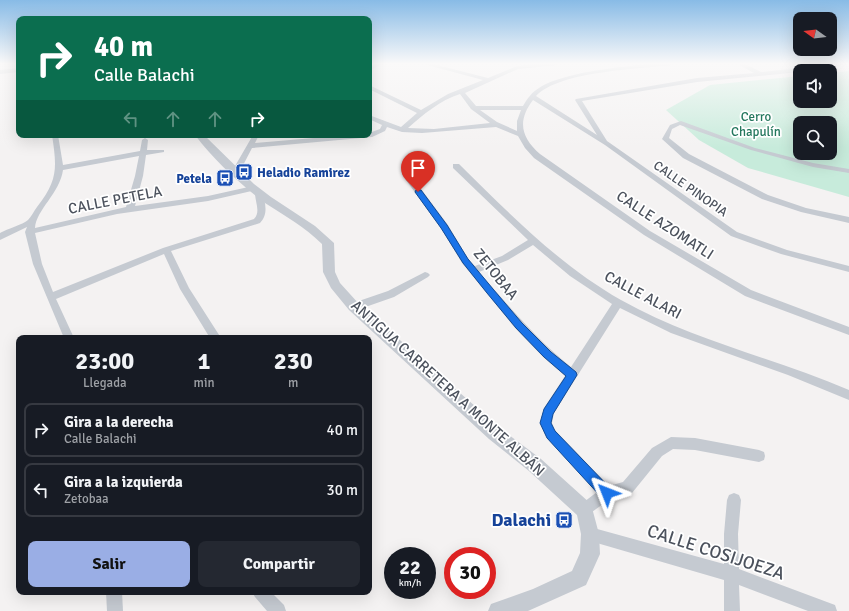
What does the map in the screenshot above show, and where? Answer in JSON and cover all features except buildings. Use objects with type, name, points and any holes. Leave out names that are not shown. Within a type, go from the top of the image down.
[{"type":"street","points":[[378,92],[421,113]]},
{"type":"street","points":[[402,130],[421,113],[450,95],[460,92],[473,108],[495,125],[521,135]]},
{"type":"street","points":[[521,135],[518,124],[524,108],[539,92]]},
{"type":"street","points":[[607,144],[578,100],[628,92]]},
{"type":"street","name":"CALLE PINOPIA","points":[[533,97],[607,144],[734,234],[784,252],[849,269]]},
{"type":"street","points":[[473,108],[524,108]]},
{"type":"street","points":[[372,118],[385,125],[402,130],[429,130],[495,125]]},
{"type":"street","points":[[849,171],[813,165],[753,149],[680,123],[670,127],[665,139],[686,156],[765,196],[804,210],[849,220]]},
{"type":"street","points":[[372,135],[380,133],[385,125]]},
{"type":"street","points":[[587,131],[597,129]]},
{"type":"street","name":"CALLE AZOMATLI","points":[[521,135],[526,146],[537,156],[647,233],[691,260],[748,293],[849,331]]},
{"type":"street","points":[[55,138],[60,168],[55,187],[31,222],[29,232],[38,265],[68,335]]},
{"type":"street","name":"ANTIGUA CARRETERA A MONTE ALBÁN","points":[[202,138],[235,173],[256,191],[301,219],[328,243],[329,272],[335,285],[354,307],[495,434],[535,465],[585,510]]},
{"type":"street","points":[[235,173],[254,138]]},
{"type":"street","points":[[250,146],[339,138]]},
{"type":"street","points":[[130,209],[139,176],[145,140]]},
{"type":"street","points":[[60,168],[162,150]]},
{"type":"street","name":"CALLE ALARI","points":[[456,166],[533,241],[576,274],[618,302],[673,330],[728,351],[822,383],[849,395]]},
{"type":"street","name":"ZETOBAA","points":[[410,180],[444,227],[466,261],[519,325],[547,354],[572,375]]},
{"type":"street","points":[[51,297],[166,250],[257,221],[261,218],[263,213],[256,191]]},
{"type":"street","name":"CALLE PETELA","points":[[29,232],[130,209],[181,203],[241,192],[256,191]]},
{"type":"street","points":[[0,237],[11,230],[31,222]]},
{"type":"street","points":[[474,270],[505,258],[533,241]]},
{"type":"street","points":[[166,250],[185,289],[214,335]]},
{"type":"street","points":[[354,307],[391,294],[425,275]]},
{"type":"street","points":[[607,493],[551,434],[546,423],[548,412],[618,302]]},
{"type":"street","points":[[498,611],[536,598],[579,578],[590,554],[590,534],[585,510],[607,493],[627,488],[656,452],[671,443],[695,444],[760,456]]},
{"type":"street","points":[[732,611],[731,534],[734,500]]},
{"type":"street","name":"CALLE COSIJOEZA","points":[[590,534],[731,574],[829,611]]},
{"type":"street","points":[[114,595],[115,611]]},
{"type":"street","points":[[263,595],[278,611]]},
{"type":"green space","name":"Cerro Chapulín","points":[[699,92],[793,92],[793,108],[837,108],[837,92],[849,92],[849,197],[748,168],[699,140],[666,110]]},
{"type":"place","name":"Heladio Ramirez","points":[[244,172]]},
{"type":"place","name":"Petela","points":[[225,178]]},
{"type":"place","name":"Dalachi","points":[[564,520]]},
{"type":"route","points":[[418,192],[444,227],[466,261],[490,291],[519,325],[547,354],[572,375],[548,412],[546,423],[551,434],[573,459],[607,493]]}]
